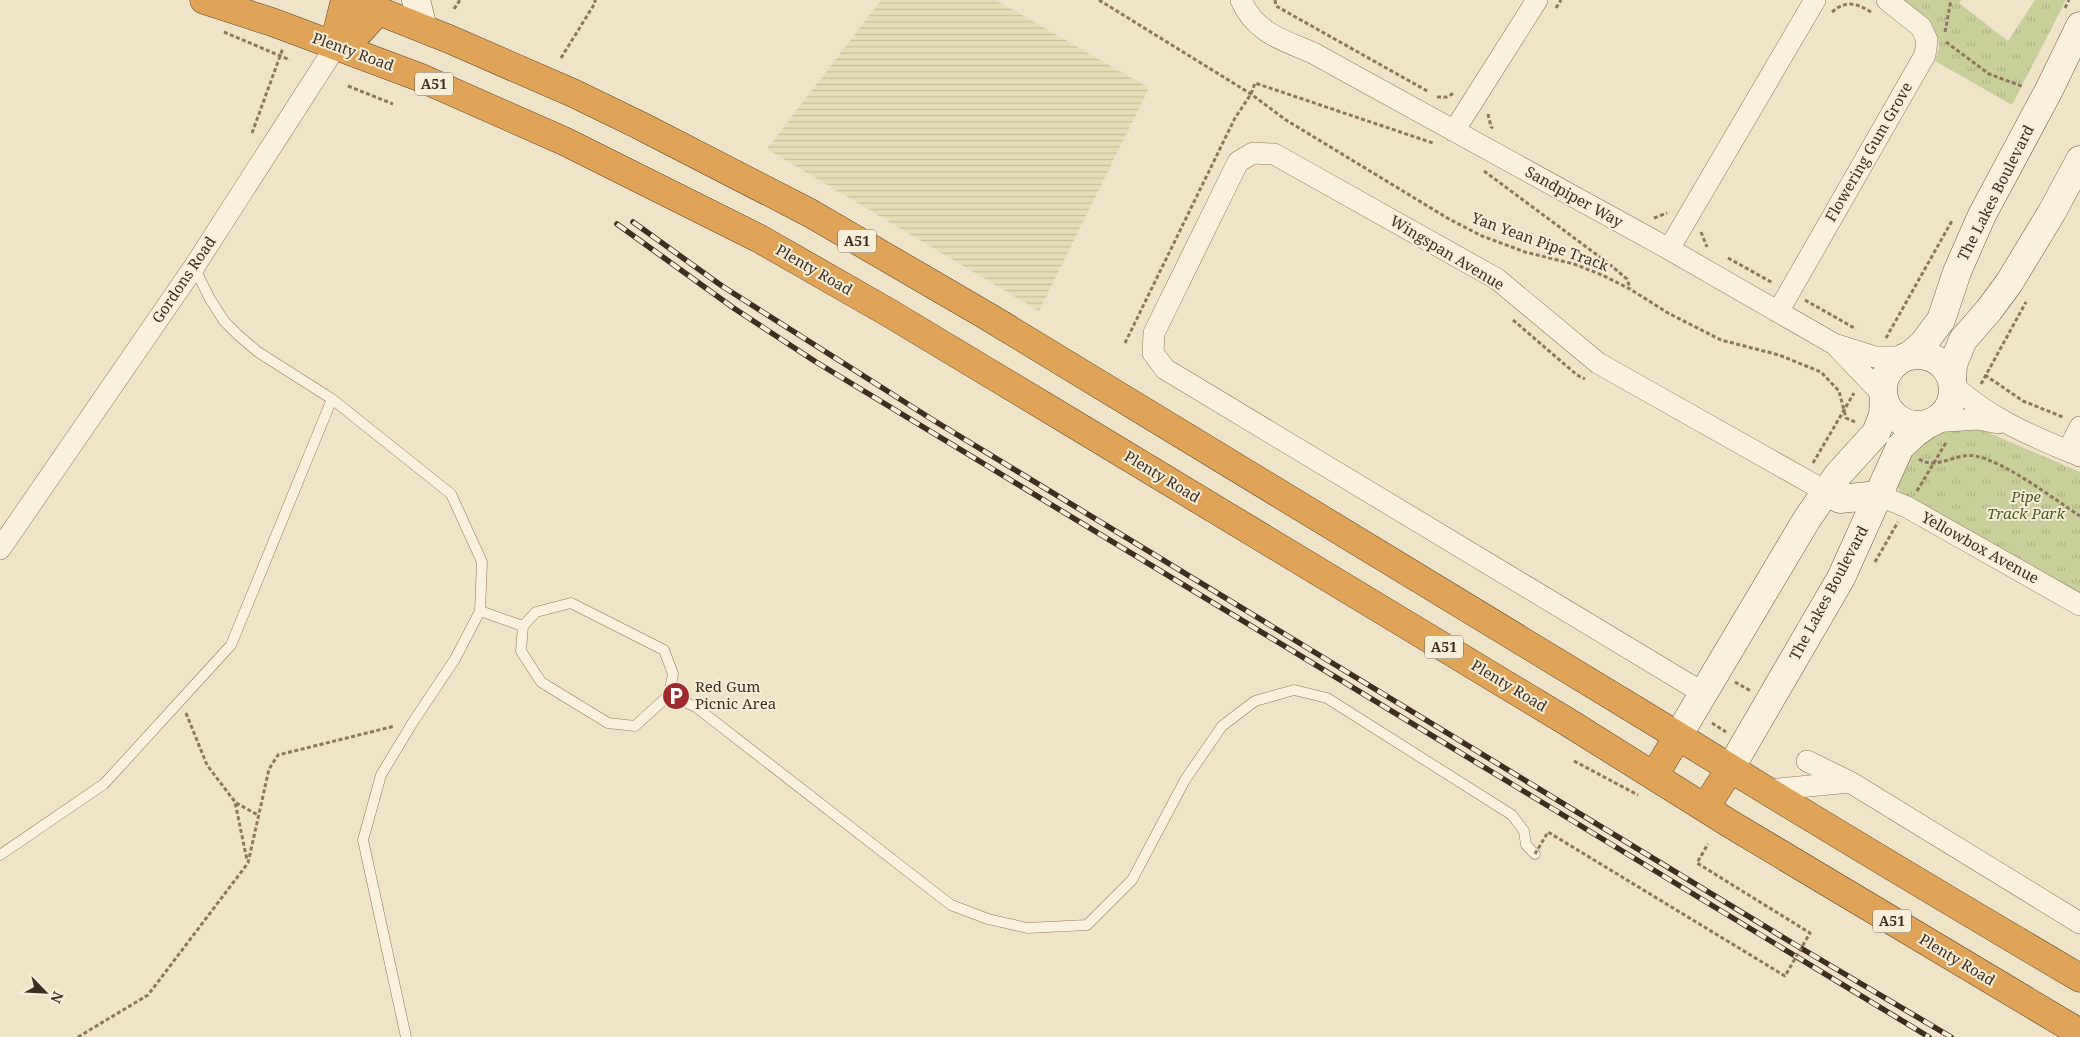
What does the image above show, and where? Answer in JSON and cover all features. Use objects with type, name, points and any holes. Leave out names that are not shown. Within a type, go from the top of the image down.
[{"type":"highway","name":"Plenty Road","points":[[204,0],[272,22],[419,77],[566,142],[760,239],[891,314],[1060,415],[1558,716],[1649,788],[1705,808],[2080,1033]]},
{"type":"highway","name":"Gordons Road","points":[[336,46],[345,0]]},
{"type":"highway","name":"A51","points":[[351,0],[381,5],[423,28],[581,97],[810,213],[986,316],[1730,769],[2080,978]]},
{"type":"highway","points":[[336,46],[360,31],[381,5]]},
{"type":"highway","points":[[1649,788],[1678,736]]},
{"type":"highway","points":[[1705,808],[1730,769]]},
{"type":"street","points":[[416,0],[423,28]]},
{"type":"street","points":[[1232,0],[1250,0]]},
{"type":"street","name":"Sandpiper Way","points":[[1241,0],[1250,17],[1265,32],[1313,53],[1669,249],[1834,344],[1875,357],[1908,356]]},
{"type":"street","name":"Sandpiper Way","points":[[1256,0],[1261,12],[1313,53]]},
{"type":"street","points":[[1454,132],[1546,4]]},
{"type":"street","points":[[1669,249],[1823,6]]},
{"type":"street","name":"Flowering Gum Grove","points":[[1778,312],[1925,55],[1927,40],[1921,26],[1882,7]]},
{"type":"street","name":"The Lakes Boulevard","points":[[1884,397],[1885,377],[1898,361],[1923,344],[1941,320],[1957,272],[1973,233],[2072,51],[2080,26]]},
{"type":"street","name":"Gordons Road","points":[[0,549],[194,267],[336,46]]},
{"type":"street","name":"Wingspan Avenue","points":[[1710,682],[1165,369],[1153,353],[1154,332],[1238,162],[1253,153],[1274,154],[1497,279],[1598,363],[1825,491]]},
{"type":"street","points":[[1959,397],[1953,364],[1963,340],[2010,283],[2080,160]]},
{"type":"street","name":"Sandpiper Way","points":[[1834,344],[1884,397]]},
{"type":"street","points":[[1908,356],[1920,355],[1931,357],[1948,372],[1959,397],[2012,427],[2074,454],[2076,424]]},
{"type":"street","name":"The Lakes Boulevard","points":[[1730,769],[1841,578],[1900,447],[1915,433],[1941,416],[1952,396],[1959,397]]},
{"type":"street","points":[[1678,736],[1806,519],[1825,491],[1876,433],[1882,415],[1884,397]]},
{"type":"street","points":[[1884,397],[1889,409],[1897,418],[1908,423],[1920,425],[1931,422],[1959,397]]},
{"type":"street","points":[[1825,491],[1840,499],[1878,495]]},
{"type":"street","name":"Yellowbox Avenue","points":[[1878,495],[1907,508],[2080,605]]},
{"type":"street","points":[[1807,761],[1850,782],[2080,924]]},
{"type":"street","points":[[1768,790],[1850,782]]},
{"type":"lane","points":[[194,267],[210,299],[224,321],[238,335],[258,352],[332,399],[451,494],[482,562],[480,611],[455,659],[413,722],[381,775],[364,840],[406,1037]]},
{"type":"lane","points":[[0,855],[104,784],[231,645],[332,399]]},
{"type":"lane","points":[[570,603],[664,650],[673,674],[669,695],[635,726],[608,723],[541,682],[521,652],[523,626],[536,612],[570,603]]},
{"type":"lane","points":[[480,611],[523,626]]},
{"type":"lane","points":[[669,695],[696,706],[951,904],[988,919],[1027,928],[1087,925],[1132,880],[1185,780],[1222,726],[1254,701],[1294,690],[1327,698],[1512,815],[1524,831],[1526,845],[1535,854]]},
{"type":"path","points":[[454,10],[460,0]]},
{"type":"path","points":[[561,58],[595,3],[594,0]]},
{"type":"path","name":"Yan Yean Pipe Track","points":[[1099,0],[1251,94],[1286,120],[1457,224],[1482,236],[1525,252],[1574,264],[1602,275],[1630,289],[1668,313],[1721,340],[1779,355],[1821,372],[1839,391],[1846,418],[1876,433]]},
{"type":"path","points":[[1274,0],[1276,6],[1440,98],[1453,94],[1458,86]]},
{"type":"path","points":[[1546,4],[1561,0]]},
{"type":"path","points":[[1823,6],[1850,4],[1882,7]]},
{"type":"path","points":[[220,31],[290,60]]},
{"type":"path","points":[[1945,42],[1988,74],[2024,87]]},
{"type":"path","points":[[252,133],[284,46]]},
{"type":"path","points":[[1126,343],[1235,118],[1251,94],[1255,83],[1434,144]]},
{"type":"path","points":[[348,86],[393,104]]},
{"type":"path","points":[[1492,108],[1487,116],[1491,127],[1499,132]]},
{"type":"path","points":[[1478,168],[1608,262],[1627,279],[1630,289]]},
{"type":"path","points":[[1645,213],[1654,218],[1668,212]]},
{"type":"path","points":[[1706,224],[1701,232],[1702,236],[1706,246],[1714,250]]},
{"type":"path","points":[[1722,255],[1789,292]]},
{"type":"path","points":[[1872,566],[1934,463],[1959,397],[1985,375],[2028,298]]},
{"type":"path","points":[[1506,314],[1577,375],[1586,380]]},
{"type":"path","points":[[1985,375],[2023,401],[2076,424]]},
{"type":"path","points":[[1900,447],[1923,462],[1934,463],[1965,455],[1986,459],[2014,474],[2080,516]]},
{"type":"path","points":[[1710,682],[1759,696],[1766,707]]},
{"type":"path","points":[[181,700],[207,765],[235,802],[258,816]]},
{"type":"path","points":[[78,1037],[148,995],[248,863],[269,769],[278,755],[413,722]]},
{"type":"path","points":[[1574,761],[1649,788]]},
{"type":"path","points":[[235,802],[248,863]]},
{"type":"path","points":[[1535,854],[1548,832],[1785,976],[1810,933],[1697,863],[1712,838]]},
{"type":"shaded area","points":[[881,0],[996,0],[1149,88],[1039,311],[767,149]]},
{"type":"green space","points":[[1898,0],[1961,0],[1959,3],[2008,41],[2035,0],[2066,0],[2012,105],[1935,61],[1939,46],[1935,33],[1923,20]]},
{"type":"green space","name":"Pipe Track Park","points":[[1973,426],[2080,472],[2080,596],[1901,493],[1899,490],[1896,483],[1896,472],[1930,434]]},
{"type":"railway","points":[[633,222],[722,286],[933,420],[1794,944],[1951,1037]]},
{"type":"railway","points":[[617,224],[735,309],[816,362],[1929,1037]]},
{"type":"place","name":"Red Gum Picnic Area","points":[[676,696]]}]
